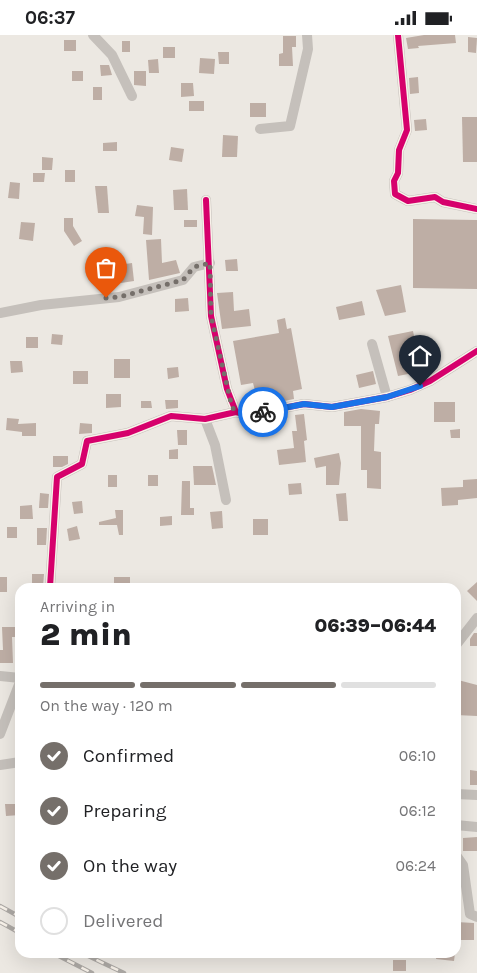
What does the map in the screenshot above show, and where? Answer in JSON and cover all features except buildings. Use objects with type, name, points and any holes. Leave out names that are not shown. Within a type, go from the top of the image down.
[{"type":"street","points":[[93,35],[112,55],[132,95]]},
{"type":"street","points":[[260,129],[290,126],[308,49],[306,35]]},
{"type":"street","points":[[398,35],[406,131],[399,151],[398,173],[394,181],[395,194],[408,201],[435,197],[443,202],[477,209]]},
{"type":"street","points":[[206,200],[211,316],[227,389],[236,412]]},
{"type":"street","points":[[0,313],[41,305],[119,297],[183,280],[194,267],[210,263]]},
{"type":"street","points":[[372,343],[387,397]]},
{"type":"street","points":[[50,583],[57,477],[82,464],[86,441],[128,433],[171,416],[205,419],[236,412],[247,415],[304,404],[332,407],[387,397],[410,391],[430,381],[477,351]]},
{"type":"street","points":[[205,419],[215,445],[226,500]]},
{"type":"street","points":[[461,639],[477,619]]},
{"type":"street","points":[[0,676],[15,678]]},
{"type":"street","points":[[0,735],[15,695]]},
{"type":"street","points":[[0,765],[15,763]]},
{"type":"street","points":[[461,794],[477,795]]},
{"type":"street","points":[[461,825],[477,827]]},
{"type":"street","points":[[461,862],[470,913],[477,917]]},
{"type":"railway","points":[[0,906],[15,914]]},
{"type":"railway","points":[[0,922],[15,930]]},
{"type":"railway","points":[[63,958],[92,973]]},
{"type":"railway","points":[[92,958],[124,973]]},
{"type":"cycle path","points":[[398,35],[407,130],[399,150],[398,173],[394,181],[395,194],[408,201],[435,197],[443,202],[477,209]]},
{"type":"cycle path","points":[[206,200],[211,316],[227,389],[236,412],[247,415],[304,404],[332,407],[387,397],[430,381],[477,351]]},
{"type":"cycle path","points":[[50,583],[57,477],[82,464],[87,441],[128,433],[171,416],[205,419],[236,412]]},
{"type":"way so far","points":[[106,298],[119,297],[183,280],[194,267],[210,263],[211,316],[232,407],[236,412],[247,415],[263,412]]},
{"type":"route","points":[[263,412],[304,404],[332,407],[387,397],[410,391],[420,386]]}]
